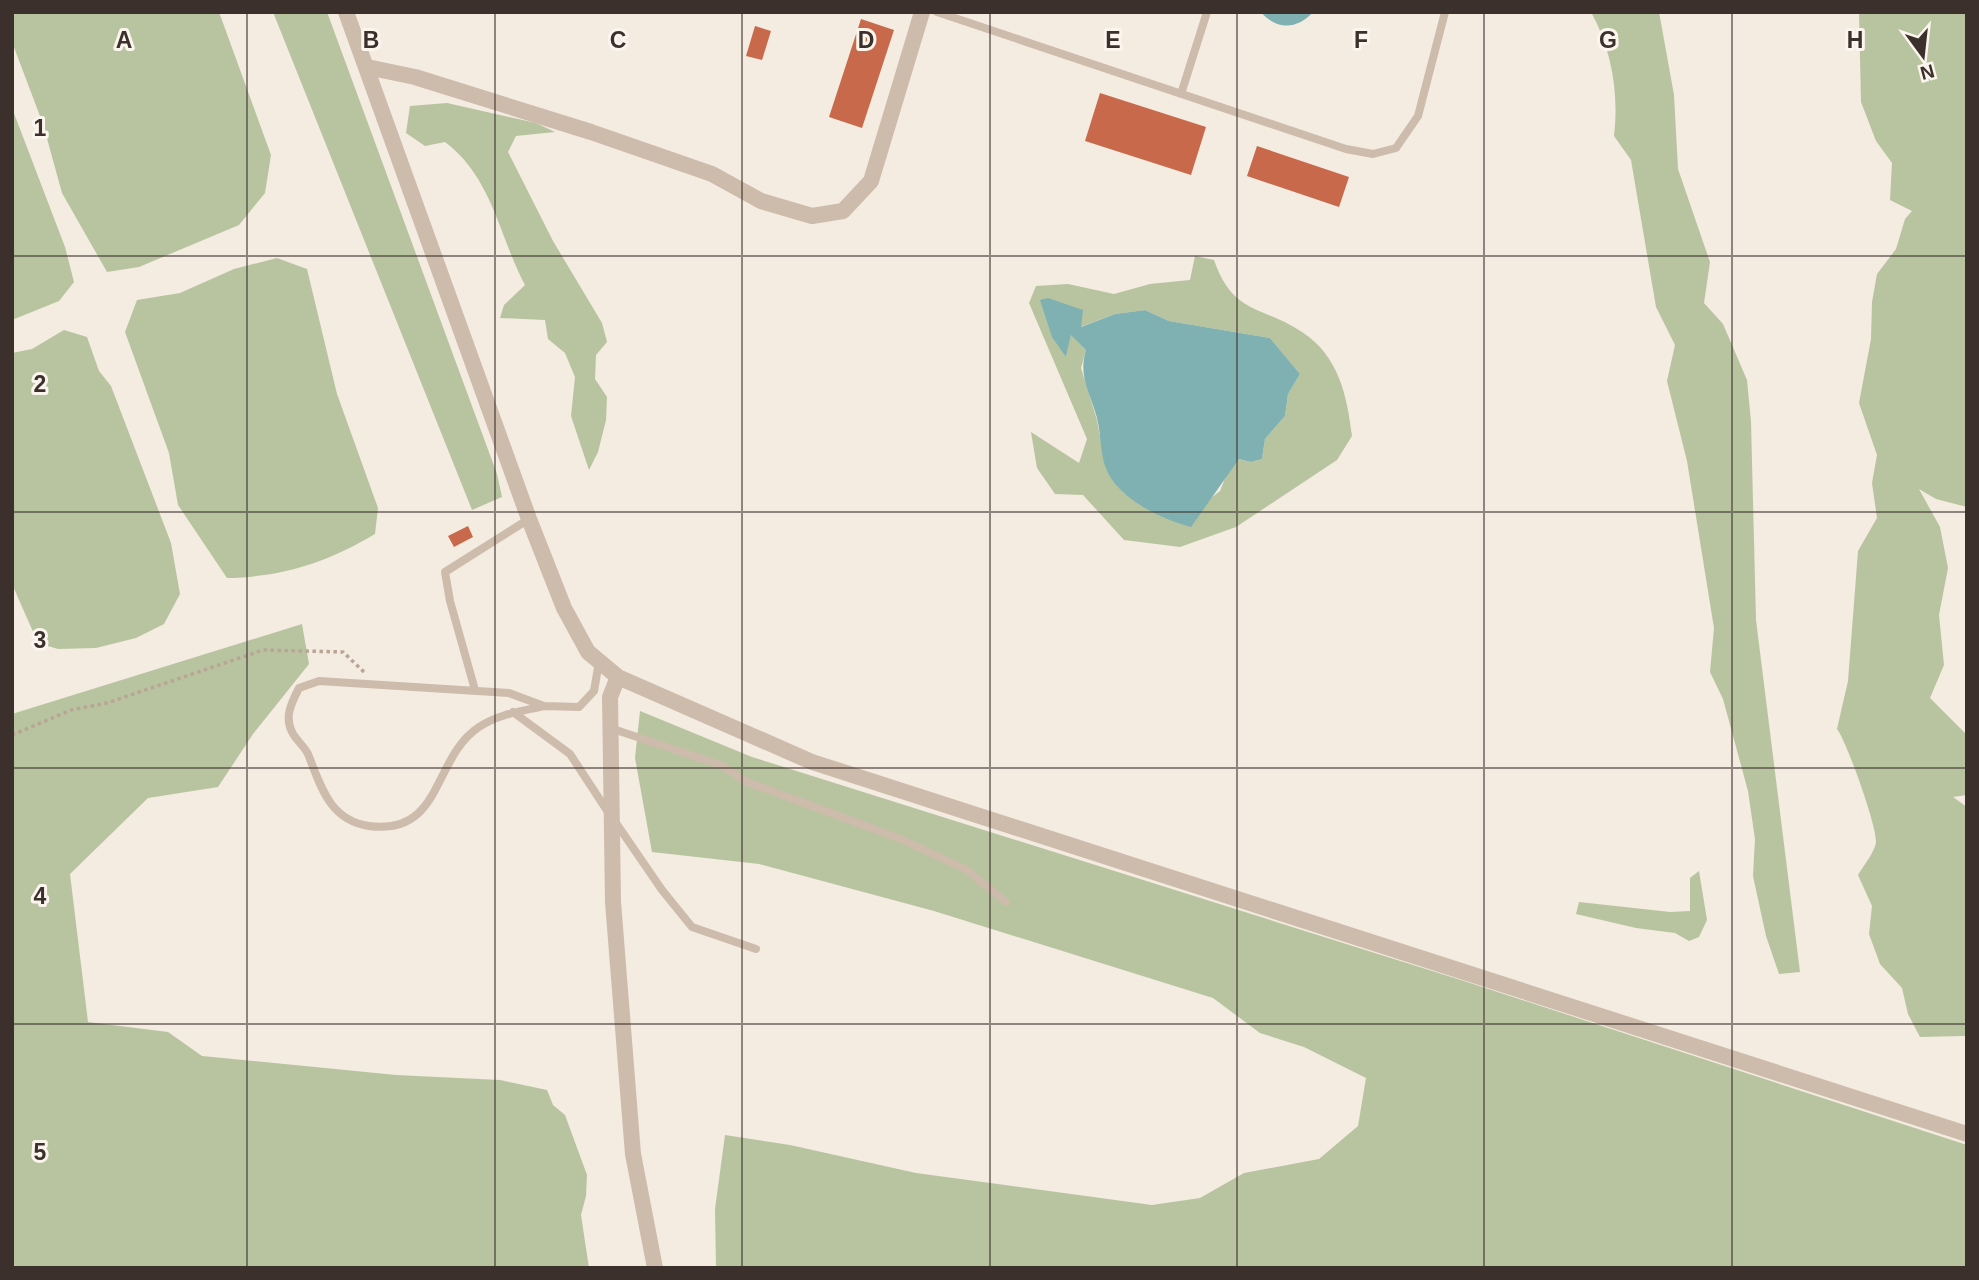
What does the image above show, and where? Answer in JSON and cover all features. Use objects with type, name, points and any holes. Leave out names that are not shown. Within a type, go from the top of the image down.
[{"type":"street","points":[[346,12],[529,519],[564,608],[589,652],[618,677],[812,762],[1967,1134]]},
{"type":"street","points":[[367,67],[415,77],[591,132],[712,174],[761,201],[812,216],[843,211],[871,181],[922,12]]},
{"type":"street","points":[[618,677],[610,697],[613,902],[633,1154],[655,1268]]},
{"type":"lane","points":[[937,12],[1346,149],[1373,154],[1396,148],[1418,116],[1445,12]]},
{"type":"lane","points":[[1181,94],[1207,12]]},
{"type":"lane","points":[[475,690],[450,601],[445,572],[529,519]]},
{"type":"lane","points":[[544,706],[509,693],[319,681],[299,688],[288,708],[291,731],[306,750],[328,803],[340,816],[359,824],[385,828],[415,818],[431,800],[449,761],[478,727],[513,712],[544,706],[579,707],[594,691],[599,662]]},
{"type":"lane","points":[[513,712],[570,754],[662,890],[692,927],[756,949]]},
{"type":"lane","points":[[610,728],[721,765],[747,782],[901,839],[967,870],[1006,902]]},
{"type":"path","points":[[12,735],[71,710],[107,703],[263,650],[343,652],[376,684]]},
{"type":"green space","points":[[12,12],[219,12],[271,155],[265,193],[239,225],[139,267],[107,272],[62,193],[43,124],[12,42]]},
{"type":"green space","points":[[273,12],[327,12],[497,474],[502,497],[472,510]]},
{"type":"green space","points":[[1591,12],[1659,12],[1674,95],[1678,169],[1710,262],[1704,303],[1723,324],[1747,380],[1751,422],[1756,620],[1800,972],[1779,974],[1766,936],[1753,876],[1755,839],[1748,791],[1723,699],[1710,672],[1714,628],[1687,461],[1667,381],[1675,345],[1656,307],[1631,160],[1614,136],[1614,88],[1609,57]]},
{"type":"green space","points":[[1859,12],[1967,12],[1967,507],[1936,499],[1919,489],[1940,527],[1948,568],[1939,615],[1944,665],[1930,698],[1967,735],[1967,795],[1953,797],[1967,807],[1965,1036],[1920,1037],[1908,1014],[1902,988],[1880,964],[1869,934],[1872,906],[1858,875],[1873,850],[1875,833],[1860,784],[1837,729],[1848,681],[1858,551],[1877,518],[1872,483],[1877,455],[1859,403],[1871,339],[1872,302],[1877,274],[1896,249],[1905,219],[1912,211],[1890,200],[1892,163],[1876,141],[1861,102]]},
{"type":"green space","points":[[447,103],[536,123],[555,132],[516,136],[508,152],[553,241],[602,323],[607,342],[596,355],[595,379],[607,397],[606,420],[598,452],[589,470],[571,416],[575,377],[565,353],[548,339],[545,320],[500,318],[504,305],[525,285],[484,190],[461,156],[445,142],[425,146],[406,133],[410,106]]},
{"type":"green space","points":[[12,108],[65,247],[74,282],[59,301],[12,320]]},
{"type":"green space","points":[[1195,256],[1214,260],[1230,291],[1239,300],[1287,323],[1315,342],[1333,365],[1339,378],[1352,436],[1337,460],[1236,527],[1180,547],[1124,540],[1083,495],[1055,494],[1037,468],[1031,432],[1079,463],[1087,439],[1029,303],[1036,286],[1068,284],[1114,294],[1150,284],[1190,280]],"holes":[[[1048,298],[1080,327],[1115,314],[1145,310],[1169,321],[1270,338],[1300,374],[1288,394],[1285,416],[1265,439],[1262,459],[1251,462],[1239,459],[1228,471],[1220,491],[1207,501],[1145,507],[1123,492],[1106,469],[1097,420],[1081,368],[1086,350],[1071,334],[1066,357]]]},
{"type":"green space","points":[[277,258],[307,269],[337,394],[378,508],[375,534],[340,553],[304,566],[267,575],[227,578],[178,505],[169,453],[125,332],[137,300],[180,293],[234,269]]},
{"type":"green space","points":[[64,330],[87,337],[99,371],[111,386],[171,543],[180,594],[164,624],[136,638],[96,648],[58,649],[38,643],[12,584],[12,353],[32,349]]},
{"type":"green space","points":[[302,624],[309,664],[253,734],[218,787],[148,798],[70,874],[88,1022],[168,1032],[202,1056],[396,1075],[500,1080],[547,1090],[553,1105],[565,1115],[587,1175],[586,1196],[581,1215],[589,1268],[12,1268],[12,714]]},
{"type":"green space","points":[[640,711],[752,757],[1464,981],[1967,1145],[1967,1268],[716,1268],[715,1209],[725,1135],[790,1145],[916,1173],[1152,1205],[1200,1198],[1244,1173],[1319,1159],[1358,1126],[1366,1078],[1304,1047],[1260,1033],[1213,998],[934,911],[759,864],[652,852],[635,758]]},
{"type":"green space","points":[[1699,871],[1707,920],[1699,937],[1689,941],[1675,933],[1636,928],[1576,914],[1579,902],[1670,912],[1690,911],[1690,878]]},
{"type":"water","points":[[1261,12],[1313,12],[1300,22],[1287,26],[1273,22]]},
{"type":"water","points":[[1048,298],[1083,310],[1081,327],[1115,314],[1145,310],[1169,321],[1270,338],[1300,374],[1288,394],[1285,416],[1265,439],[1262,459],[1251,462],[1239,459],[1191,527],[1166,519],[1141,505],[1119,488],[1111,477],[1103,460],[1097,418],[1084,377],[1086,350],[1071,335],[1066,357],[1052,337],[1040,300]]},
{"type":"building","points":[[861,19],[894,30],[862,128],[829,117]]},
{"type":"building","points":[[755,26],[771,31],[762,60],[746,56]]},
{"type":"building","points":[[1100,93],[1206,127],[1191,175],[1085,141]]},
{"type":"building","points":[[1257,146],[1349,177],[1339,207],[1247,176]]},
{"type":"building","points":[[468,526],[473,537],[454,547],[448,536]]}]
